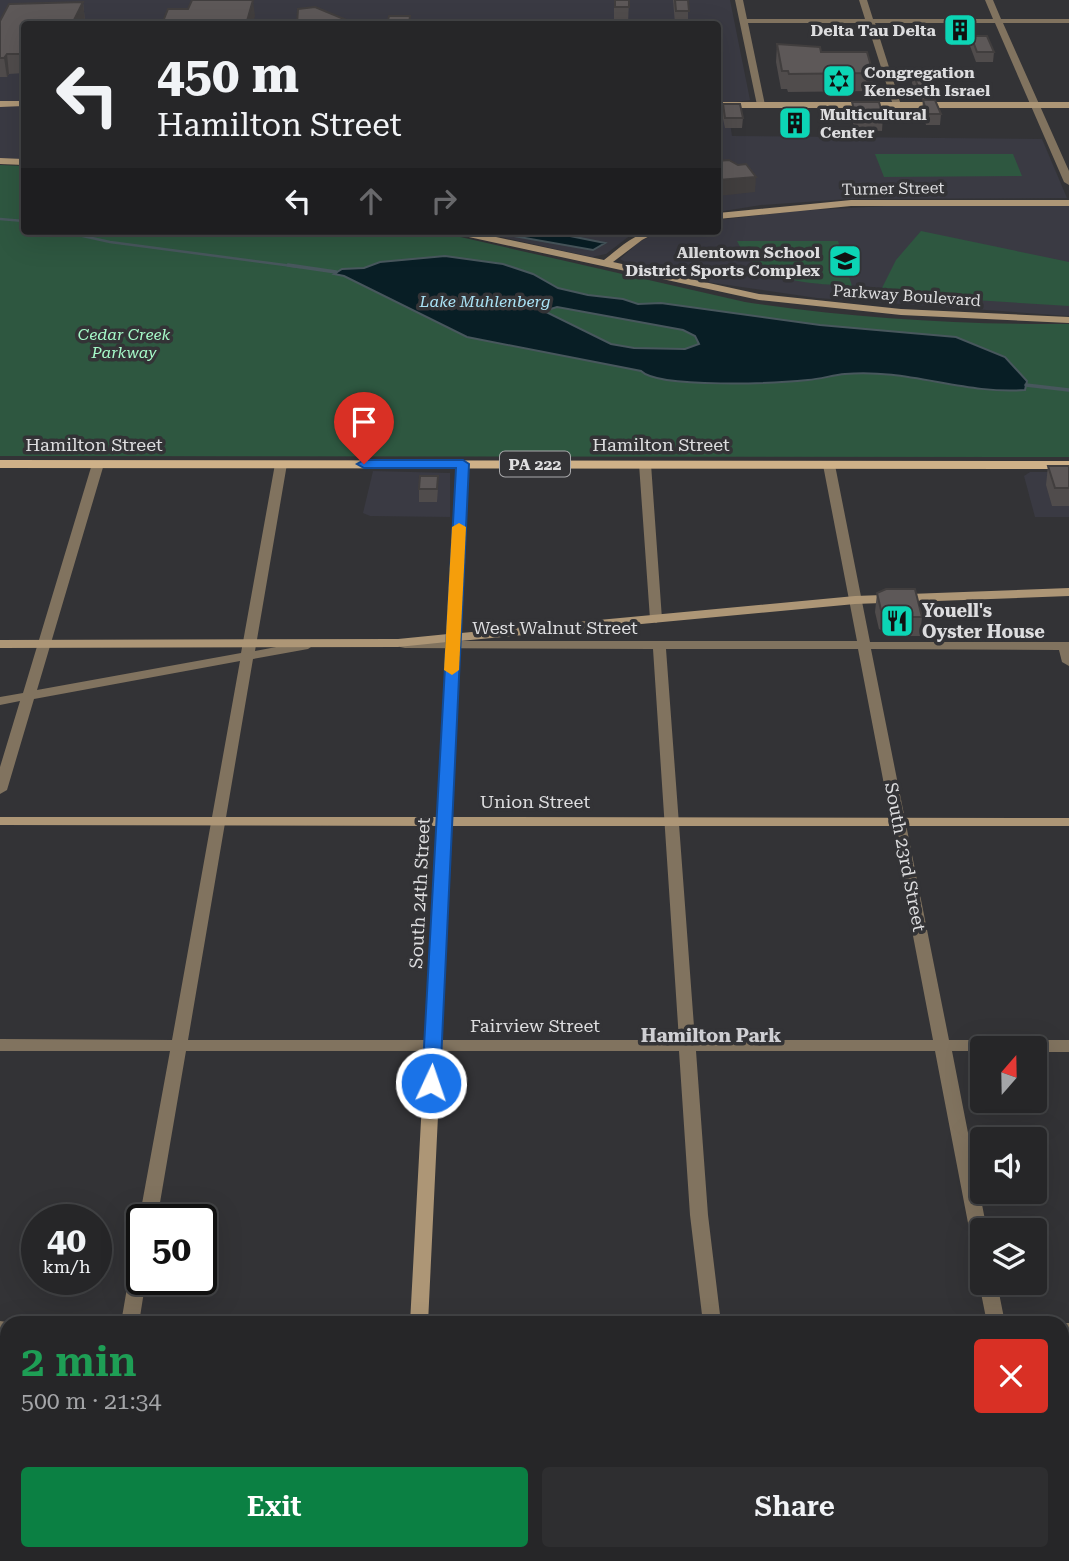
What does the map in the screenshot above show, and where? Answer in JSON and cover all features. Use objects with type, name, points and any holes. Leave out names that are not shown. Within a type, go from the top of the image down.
[{"type":"main road","name":"Hamilton Street","points":[[0,464],[1069,465]]},
{"type":"street","points":[[739,0],[761,105]]},
{"type":"street","points":[[863,0],[897,105]]},
{"type":"street","points":[[989,0],[1069,182]]},
{"type":"street","points":[[743,21],[1069,21]]},
{"type":"street","points":[[0,104],[21,104]]},
{"type":"street","points":[[721,105],[1069,105]]},
{"type":"street","points":[[0,161],[21,162]]},
{"type":"street","name":"Turner Street","points":[[721,216],[851,203],[1069,203]]},
{"type":"street","name":"Parkway Boulevard","points":[[473,235],[772,299],[912,312],[1069,320]]},
{"type":"street","points":[[605,264],[645,235]]},
{"type":"street","points":[[0,790],[98,464]]},
{"type":"street","points":[[151,1204],[281,464]]},
{"type":"street","name":"South 24th Street","points":[[419,1316],[463,464]]},
{"type":"street","points":[[645,464],[656,619]]},
{"type":"street","name":"South 23rd Street","points":[[829,465],[976,1218]]},
{"type":"street","points":[[453,641],[855,600],[1069,592]]},
{"type":"street","name":"West Walnut Street","points":[[248,650],[308,645],[453,641],[659,646],[1066,646]]},
{"type":"street","points":[[0,644],[248,650]]},
{"type":"street","points":[[659,646],[699,1215],[711,1316]]},
{"type":"street","points":[[1066,646],[1069,662]]},
{"type":"street","points":[[0,701],[248,650]]},
{"type":"street","name":"Union Street","points":[[0,821],[1069,821]]},
{"type":"street","name":"Fairview Street","points":[[0,1045],[1069,1046]]},
{"type":"street","points":[[131,1316],[135,1295]]},
{"type":"street","points":[[990,1295],[995,1316]]},
{"type":"shaded area","points":[[0,0],[730,0],[750,100],[727,103],[732,136],[1042,139],[1067,198],[849,199],[761,205],[721,212],[721,21],[21,21],[21,159],[0,158]]},
{"type":"shaded area","name":"Allentown School District Sports Complex","points":[[886,206],[1069,206],[1069,316],[817,298],[707,282],[632,266],[620,259],[639,242],[653,235],[721,235],[721,220],[796,211]]},
{"type":"shaded area","points":[[492,235],[631,235],[606,254],[592,257]]},
{"type":"shaded area","points":[[373,471],[450,473],[450,517],[370,516],[363,513]]},
{"type":"shaded area","points":[[1030,472],[1069,472],[1069,517],[1035,517],[1024,476]]},
{"type":"green space","points":[[875,154],[1013,154],[1022,176],[884,177]]},
{"type":"green space","name":"Cedar Creek Parkway","points":[[0,165],[21,166],[21,235],[452,235],[745,302],[907,319],[1069,324],[1069,457],[0,456]]},
{"type":"green space","points":[[921,231],[1069,262],[1069,306],[879,294],[896,260]]},
{"type":"green space","points":[[737,241],[838,241],[852,286],[803,282],[772,273],[758,266],[746,255]]},
{"type":"water","points":[[509,235],[565,235],[605,243],[593,250]]},
{"type":"water","name":"Lake Muhlenberg","points":[[445,256],[503,264],[533,274],[558,288],[638,304],[661,303],[820,325],[956,337],[1005,357],[1027,381],[1025,390],[1003,391],[868,373],[772,382],[720,383],[694,383],[652,377],[641,371],[467,337],[344,276],[334,274],[342,269],[364,268],[380,262]],"holes":[[[557,307],[683,330],[695,336],[699,344],[685,349],[634,348],[611,344],[544,311]]]},
{"type":"building","points":[[192,0],[253,0],[247,21],[163,21],[168,9],[188,9]]},
{"type":"building","points":[[615,0],[629,0],[629,7],[615,7]]},
{"type":"building","points":[[675,0],[688,0],[689,11],[676,11]]},
{"type":"building","points":[[83,2],[74,21],[21,21],[21,54],[7,54],[0,58],[0,21],[9,4]]},
{"type":"building","points":[[315,7],[349,21],[297,21],[298,9]]},
{"type":"building","points":[[389,16],[410,16],[409,21],[388,21]]},
{"type":"building","points":[[971,36],[987,36],[994,52],[977,52]]},
{"type":"building","points":[[777,44],[820,47],[821,52],[867,52],[873,73],[789,74],[788,71],[782,71]]},
{"type":"building","points":[[923,69],[931,89],[919,89],[913,73]]},
{"type":"building","points":[[923,100],[935,100],[941,114],[927,114]]},
{"type":"building","points":[[852,102],[879,102],[883,116],[856,116]]},
{"type":"building","points":[[723,104],[740,104],[743,118],[725,118]]},
{"type":"building","points":[[721,161],[746,164],[756,177],[721,180]]},
{"type":"building","points":[[1048,466],[1069,466],[1069,488],[1055,488]]},
{"type":"building","points":[[420,476],[438,476],[437,489],[419,489]]},
{"type":"building","points":[[886,589],[915,589],[922,617],[894,617],[881,610],[877,593]]},
{"type":"waterway","points":[[0,219],[21,221]]},
{"type":"waterway","points":[[78,235],[110,242],[300,267]]},
{"type":"waterway","points":[[288,265],[336,272]]},
{"type":"waterway","points":[[1026,385],[1069,390]]},
{"type":"slow traffic","points":[[452,670],[459,527]]},
{"type":"place","name":"Delta Tau Delta","points":[[960,30]]},
{"type":"place","name":"Congregation Keneseth Israel","points":[[839,81]]},
{"type":"place","name":"Multicultural Center","points":[[795,123]]},
{"type":"place","name":"Allentown School District Sports Complex","points":[[845,261]]},
{"type":"place","name":"Youell's Oyster House","points":[[897,621]]},
{"type":"district","name":"Hamilton Park","points":[[711,1035]]},
{"type":"route","points":[[364,464],[463,464],[431,1083]]}]
